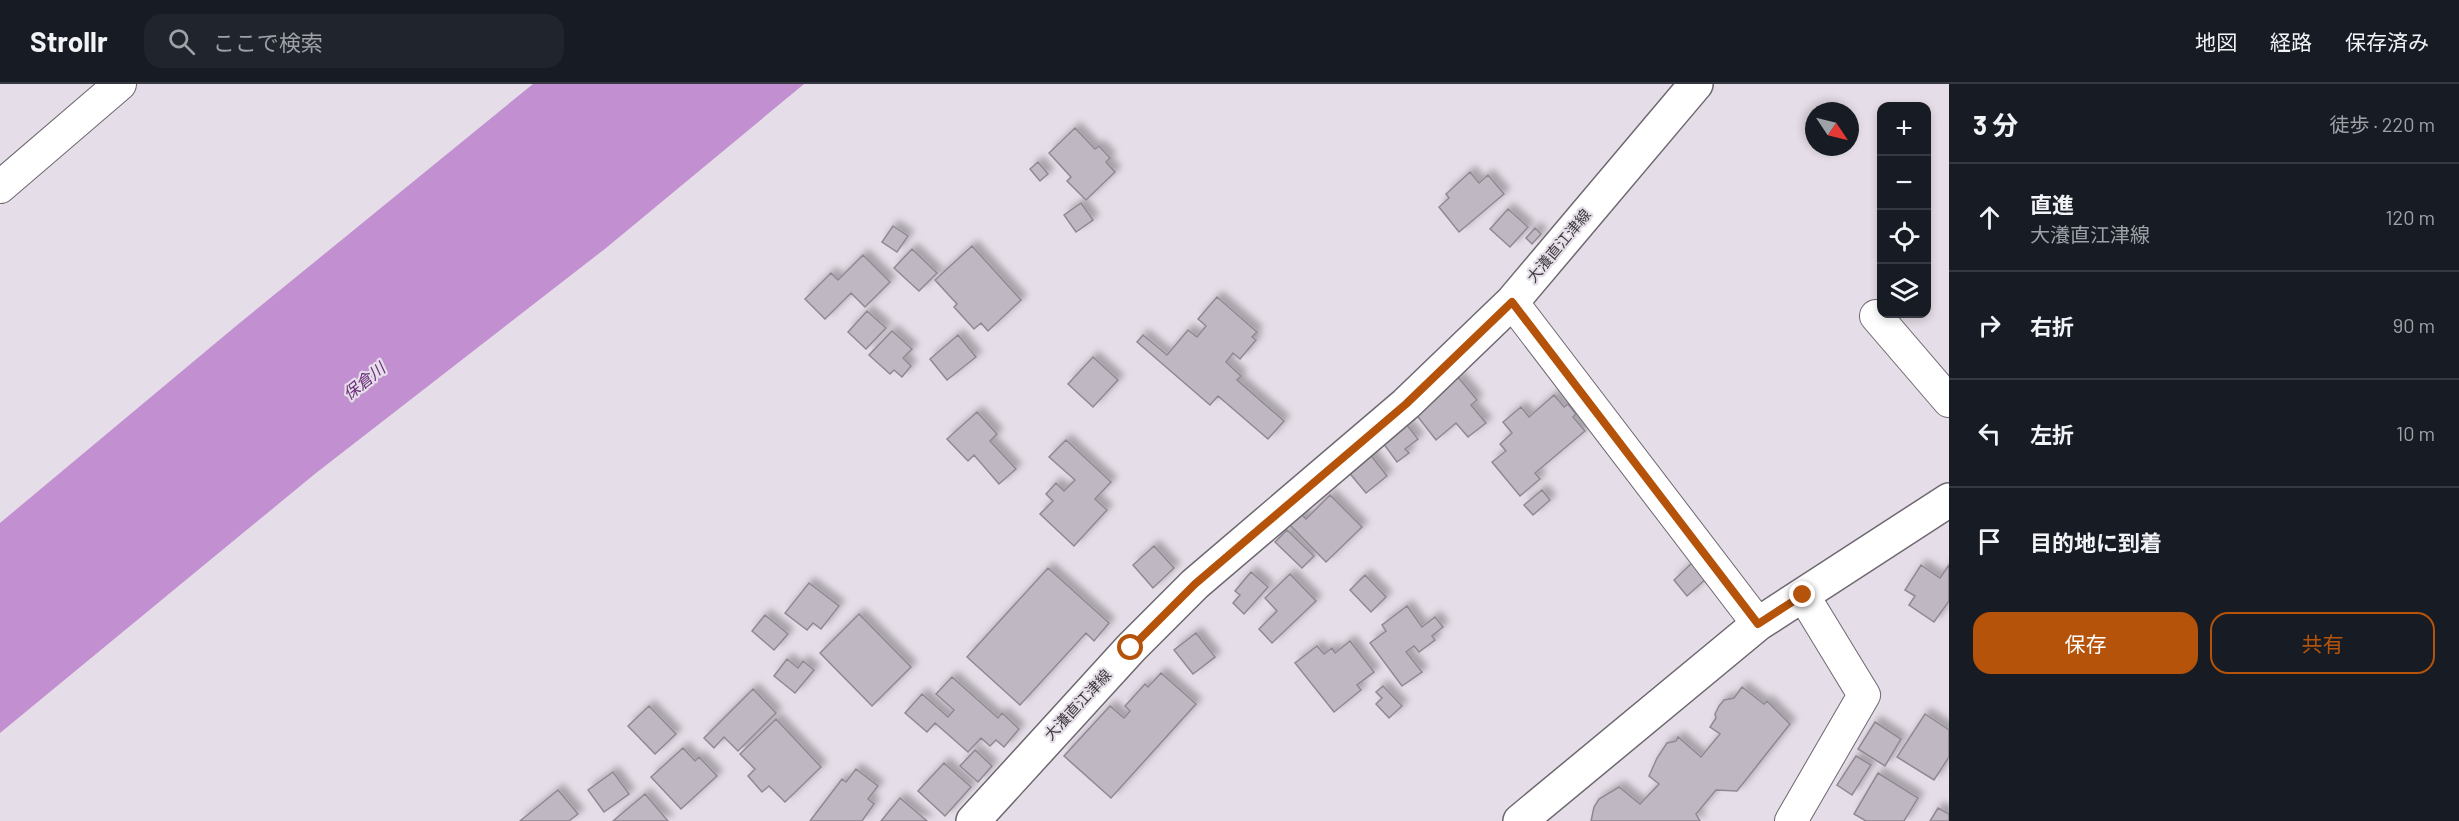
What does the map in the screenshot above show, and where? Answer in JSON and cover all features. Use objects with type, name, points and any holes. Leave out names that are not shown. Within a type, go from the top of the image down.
[{"type":"main road","name":"大瀁直江津線","points":[[972,821],[1131,648],[1195,584],[1406,404],[1512,302],[1696,84]]},
{"type":"main road","points":[[1520,821],[1758,624],[1943,511]]},
{"type":"street","points":[[0,187],[120,84]]},
{"type":"street","points":[[1512,302],[1758,624]]},
{"type":"street","points":[[1876,316],[1939,367],[1949,401]]},
{"type":"street","points":[[1791,821],[1864,695],[1803,595]]},
{"type":"water","name":"保倉川","points":[[533,84],[804,84],[606,248],[316,473],[0,733],[0,523],[236,326]]},
{"type":"building","points":[[1075,128],[1095,149],[1099,146],[1110,158],[1106,162],[1115,172],[1086,200],[1067,181],[1071,177],[1049,153]]},
{"type":"building","points":[[1038,162],[1048,174],[1040,181],[1030,169]]},
{"type":"building","points":[[1470,172],[1479,183],[1488,175],[1504,194],[1459,232],[1439,207],[1449,198],[1446,194]]},
{"type":"building","points":[[1081,203],[1093,220],[1076,232],[1064,215]]},
{"type":"building","points":[[1508,209],[1528,227],[1510,247],[1490,229]]},
{"type":"building","points":[[893,226],[908,236],[897,252],[882,242]]},
{"type":"building","points":[[1535,228],[1541,234],[1532,244],[1526,238]]},
{"type":"building","points":[[972,246],[1021,300],[988,331],[981,323],[974,329],[954,307],[957,304],[935,280]]},
{"type":"building","points":[[912,249],[937,273],[919,291],[894,268]]},
{"type":"building","points":[[863,255],[890,282],[865,307],[851,293],[825,319],[805,299],[831,273],[838,280]]},
{"type":"building","points":[[1217,297],[1257,332],[1252,337],[1256,340],[1240,359],[1233,353],[1226,362],[1241,376],[1237,380],[1284,421],[1268,439],[1218,396],[1210,405],[1137,342],[1143,335],[1167,355],[1188,330],[1197,337],[1206,326],[1198,319]]},
{"type":"building","points":[[867,311],[886,328],[866,349],[848,332]]},
{"type":"building","points":[[892,331],[912,349],[903,358],[911,366],[902,377],[894,370],[890,374],[869,355]]},
{"type":"building","points":[[958,335],[976,357],[947,380],[930,359]]},
{"type":"building","points":[[1093,357],[1118,380],[1093,407],[1068,384]]},
{"type":"building","points":[[1458,377],[1477,400],[1471,405],[1486,423],[1468,437],[1456,423],[1436,440],[1415,413]]},
{"type":"building","points":[[1554,395],[1564,407],[1568,404],[1576,414],[1573,417],[1585,431],[1535,473],[1540,479],[1520,496],[1492,462],[1506,451],[1500,444],[1512,433],[1503,422],[1521,407],[1529,417]]},
{"type":"building","points":[[977,412],[997,434],[990,441],[1016,469],[999,484],[974,455],[968,461],[947,439]]},
{"type":"building","points":[[1407,425],[1418,439],[1405,449],[1409,453],[1397,462],[1383,443]]},
{"type":"building","points":[[1066,440],[1111,482],[1095,499],[1107,510],[1074,546],[1040,514],[1053,501],[1046,494],[1056,483],[1064,491],[1075,480],[1049,457]]},
{"type":"building","points":[[1369,453],[1387,476],[1366,493],[1347,470]]},
{"type":"building","points":[[1542,490],[1550,500],[1533,515],[1524,505]]},
{"type":"building","points":[[1330,495],[1362,527],[1326,562],[1289,524],[1300,513],[1306,519]]},
{"type":"building","points":[[1287,530],[1314,556],[1302,568],[1275,542]]},
{"type":"building","points":[[1154,546],[1174,568],[1153,588],[1133,565]]},
{"type":"building","points":[[1693,562],[1707,578],[1687,596],[1674,580]]},
{"type":"building","points":[[1921,565],[1940,578],[1949,565],[1949,601],[1934,622],[1909,605],[1915,596],[1905,590]]},
{"type":"building","points":[[1048,568],[1109,623],[1094,641],[1086,633],[1020,705],[967,657]]},
{"type":"building","points":[[1251,572],[1268,587],[1244,614],[1233,603],[1240,595],[1235,591]]},
{"type":"building","points":[[1290,574],[1316,601],[1272,643],[1259,629],[1277,611],[1265,598]]},
{"type":"building","points":[[1365,575],[1386,597],[1371,612],[1350,590]]},
{"type":"building","points":[[809,583],[839,606],[821,629],[813,623],[807,630],[785,613]]},
{"type":"building","points":[[1407,606],[1422,627],[1435,617],[1443,627],[1432,636],[1435,640],[1419,652],[1414,646],[1406,652],[1422,672],[1402,686],[1370,643],[1386,631],[1382,625]]},
{"type":"building","points":[[859,614],[911,667],[872,706],[820,653]]},
{"type":"building","points":[[765,615],[788,634],[774,650],[752,631]]},
{"type":"building","points":[[1196,633],[1215,657],[1193,674],[1174,650]]},
{"type":"building","points":[[1350,641],[1374,672],[1357,685],[1361,690],[1334,712],[1295,663],[1317,646],[1324,654],[1332,648],[1335,653]]},
{"type":"building","points":[[787,659],[798,668],[803,661],[814,670],[795,693],[774,676]]},
{"type":"building","points":[[1161,673],[1196,704],[1111,798],[1064,756],[1110,706],[1124,718],[1130,711],[1125,706],[1145,684],[1148,687]]},
{"type":"building","points":[[952,677],[998,718],[1002,713],[1019,729],[1004,747],[996,740],[990,746],[981,738],[968,752],[935,723],[927,732],[905,713],[922,694],[948,717],[954,710],[936,694]]},
{"type":"building","points":[[1383,686],[1402,706],[1389,718],[1376,704],[1382,698],[1376,692]]},
{"type":"building","points":[[1742,687],[1764,704],[1767,701],[1790,724],[1737,791],[1716,790],[1696,814],[1700,821],[1591,821],[1594,807],[1599,799],[1619,787],[1640,804],[1659,784],[1649,776],[1667,743],[1676,741],[1678,737],[1701,757],[1720,734],[1710,727],[1716,718],[1715,714],[1719,706],[1724,700],[1734,698]]},
{"type":"building","points":[[753,689],[776,713],[738,751],[724,737],[714,748],[704,738]]},
{"type":"building","points":[[649,706],[676,734],[655,754],[628,726]]},
{"type":"building","points":[[1925,714],[1949,730],[1949,757],[1934,780],[1897,757]]},
{"type":"building","points":[[776,719],[821,767],[785,802],[769,786],[762,792],[748,776],[755,769],[740,754]]},
{"type":"building","points":[[1875,722],[1901,739],[1885,766],[1858,749]]},
{"type":"building","points":[[683,748],[695,761],[699,757],[717,776],[681,809],[651,777]]},
{"type":"building","points":[[975,750],[992,766],[978,782],[960,766]]},
{"type":"building","points":[[1856,756],[1871,765],[1852,795],[1837,785]]},
{"type":"building","points":[[944,763],[971,787],[945,816],[918,791]]},
{"type":"building","points":[[856,769],[878,786],[868,799],[874,804],[862,821],[810,821],[842,779],[846,782]]},
{"type":"building","points":[[613,772],[629,794],[604,812],[588,790]]},
{"type":"building","points":[[1878,773],[1918,798],[1904,821],[1866,821],[1854,814]]},
{"type":"building","points":[[558,790],[578,814],[569,821],[520,821]]},
{"type":"building","points":[[645,794],[668,821],[613,821]]},
{"type":"building","points":[[900,798],[927,821],[881,821]]},
{"type":"building","points":[[1938,808],[1949,814],[1949,821],[1930,821]]},
{"type":"route","points":[[1131,648],[1195,584],[1406,404],[1512,302],[1758,624],[1803,595]]}]
